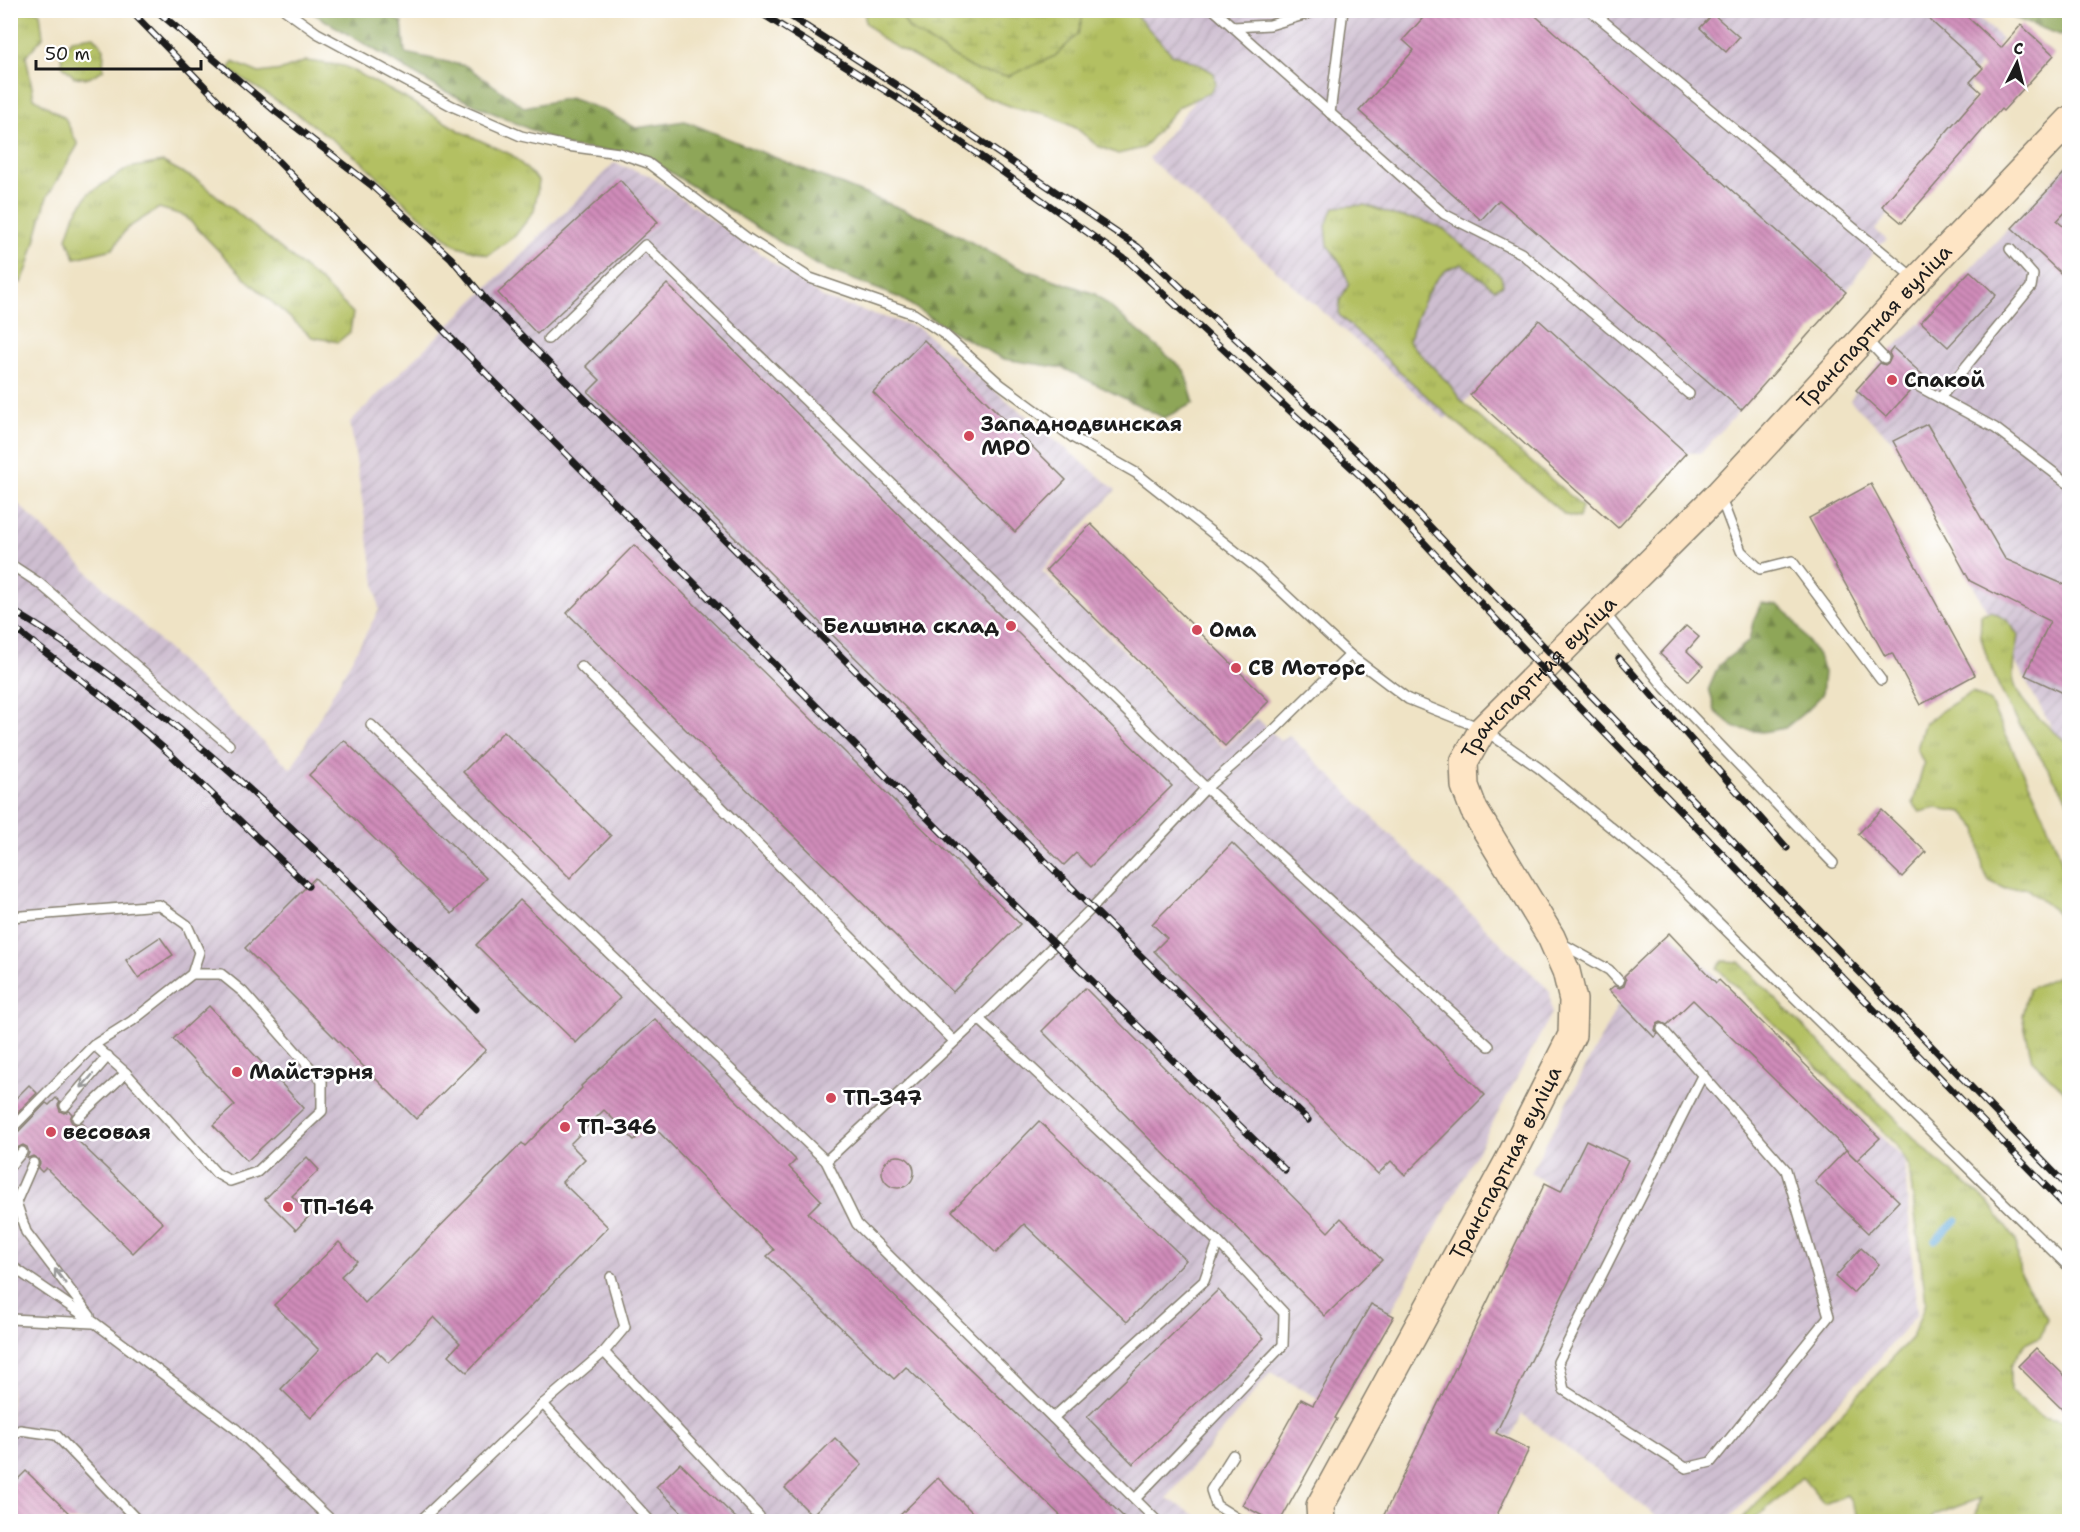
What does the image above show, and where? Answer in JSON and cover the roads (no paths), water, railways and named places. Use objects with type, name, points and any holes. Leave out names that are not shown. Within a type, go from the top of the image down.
[{"type":"main road","name":"Транспартная вуліца","points":[[1320,1514],[1508,1162],[1572,1035],[1574,1000],[1566,971],[1551,937],[1474,810],[1465,786],[1464,762],[1483,729],[1719,494],[1917,280],[2070,120]]},
{"type":"lane","points":[[285,10],[317,33],[452,106],[521,136],[567,146],[618,153],[648,163],[747,238],[810,278],[914,314],[944,334],[1000,384],[1072,437],[1136,472],[1258,569],[1350,655],[1408,699],[1483,729],[1539,768],[1675,880],[2070,1268]]},
{"type":"lane","points":[[1214,10],[1444,214],[1521,252],[1689,394]]},
{"type":"lane","points":[[1233,27],[1270,26],[1307,14],[1311,10]]},
{"type":"lane","points":[[1330,113],[1343,10]]},
{"type":"lane","points":[[1594,12],[1917,280]]},
{"type":"lane","points":[[548,339],[645,245],[1206,788],[1489,1046]]},
{"type":"lane","points":[[1940,398],[2031,287],[2033,275],[2010,249]]},
{"type":"lane","points":[[1865,338],[1884,358]]},
{"type":"lane","points":[[1916,385],[1995,428],[2070,485]]},
{"type":"lane","points":[[1719,494],[1742,551],[1760,569],[1792,561],[1881,680]]},
{"type":"lane","points":[[10,564],[39,584],[229,745]]},
{"type":"lane","points":[[1602,610],[1665,688],[1833,862]]},
{"type":"lane","points":[[826,1161],[979,1019],[1085,916],[1206,788],[1284,721],[1350,655]]},
{"type":"lane","points":[[581,666],[954,1041]]},
{"type":"lane","points":[[371,725],[826,1161],[857,1224],[1158,1521]]},
{"type":"lane","points":[[10,917],[159,905],[187,925],[199,952],[192,974],[132,1021],[94,1045],[10,1130]]},
{"type":"lane","points":[[1551,937],[1610,970],[1619,981]]},
{"type":"lane","points":[[94,1045],[126,1073],[216,1173],[231,1182],[257,1172],[322,1111],[322,1081],[243,992],[221,974],[192,974]]},
{"type":"lane","points":[[979,1019],[1218,1242],[1284,1313],[1283,1345],[1135,1499]]},
{"type":"lane","points":[[1662,1029],[1702,1074],[1786,1170],[1829,1316],[1711,1462],[1686,1468],[1564,1390],[1558,1362],[1702,1074]]},
{"type":"lane","points":[[65,1106],[108,1056]]},
{"type":"lane","points":[[77,1118],[126,1073]]},
{"type":"lane","points":[[10,1166],[22,1152]]},
{"type":"lane","points":[[33,1163],[16,1202],[26,1232],[95,1323]]},
{"type":"lane","points":[[1053,1418],[1204,1281],[1218,1242]]},
{"type":"lane","points":[[10,1265],[95,1323],[236,1429],[333,1521]]},
{"type":"lane","points":[[419,1521],[543,1404],[604,1352],[625,1327],[611,1276]]},
{"type":"lane","points":[[10,1318],[95,1323]]},
{"type":"lane","points":[[604,1352],[759,1516],[760,1521]]},
{"type":"lane","points":[[543,1404],[651,1521]]},
{"type":"lane","points":[[10,1439],[20,1430],[56,1435],[139,1521]]},
{"type":"lane","points":[[1233,1455],[1211,1490],[1216,1504],[1243,1521]]},
{"type":"waterway","points":[[1935,1240],[1957,1220]]},
{"type":"railway","points":[[130,10],[447,334],[984,875],[1285,1170]]},
{"type":"railway","points":[[156,10],[275,111],[371,185],[451,258],[486,300],[1092,908],[1308,1120]]},
{"type":"railway","points":[[756,10],[910,106],[1129,262],[1367,482],[1556,683],[2070,1211]]},
{"type":"railway","points":[[781,10],[1138,247],[1380,474],[1555,658],[2070,1189]]},
{"type":"railway","points":[[10,609],[75,650],[137,695],[197,744],[312,847],[476,1009]]},
{"type":"railway","points":[[10,625],[115,706],[169,753],[308,886]]},
{"type":"railway","points":[[1619,658],[1787,848]]},
{"type":"place","name":"Спакой","points":[[1892,380]]},
{"type":"place","name":"Западнодвинская МРО","points":[[969,436]]},
{"type":"place","name":"Белшына склад","points":[[1011,626]]},
{"type":"place","name":"Ома","points":[[1197,630]]},
{"type":"place","name":"СВ Моторс","points":[[1236,668]]},
{"type":"place","name":"Майстэрня","points":[[237,1072]]},
{"type":"place","name":"ТП-347","points":[[831,1098]]},
{"type":"place","name":"ТП-346","points":[[565,1127]]},
{"type":"place","name":"весовая","points":[[51,1132]]},
{"type":"place","name":"ТП-164","points":[[288,1207]]}]
